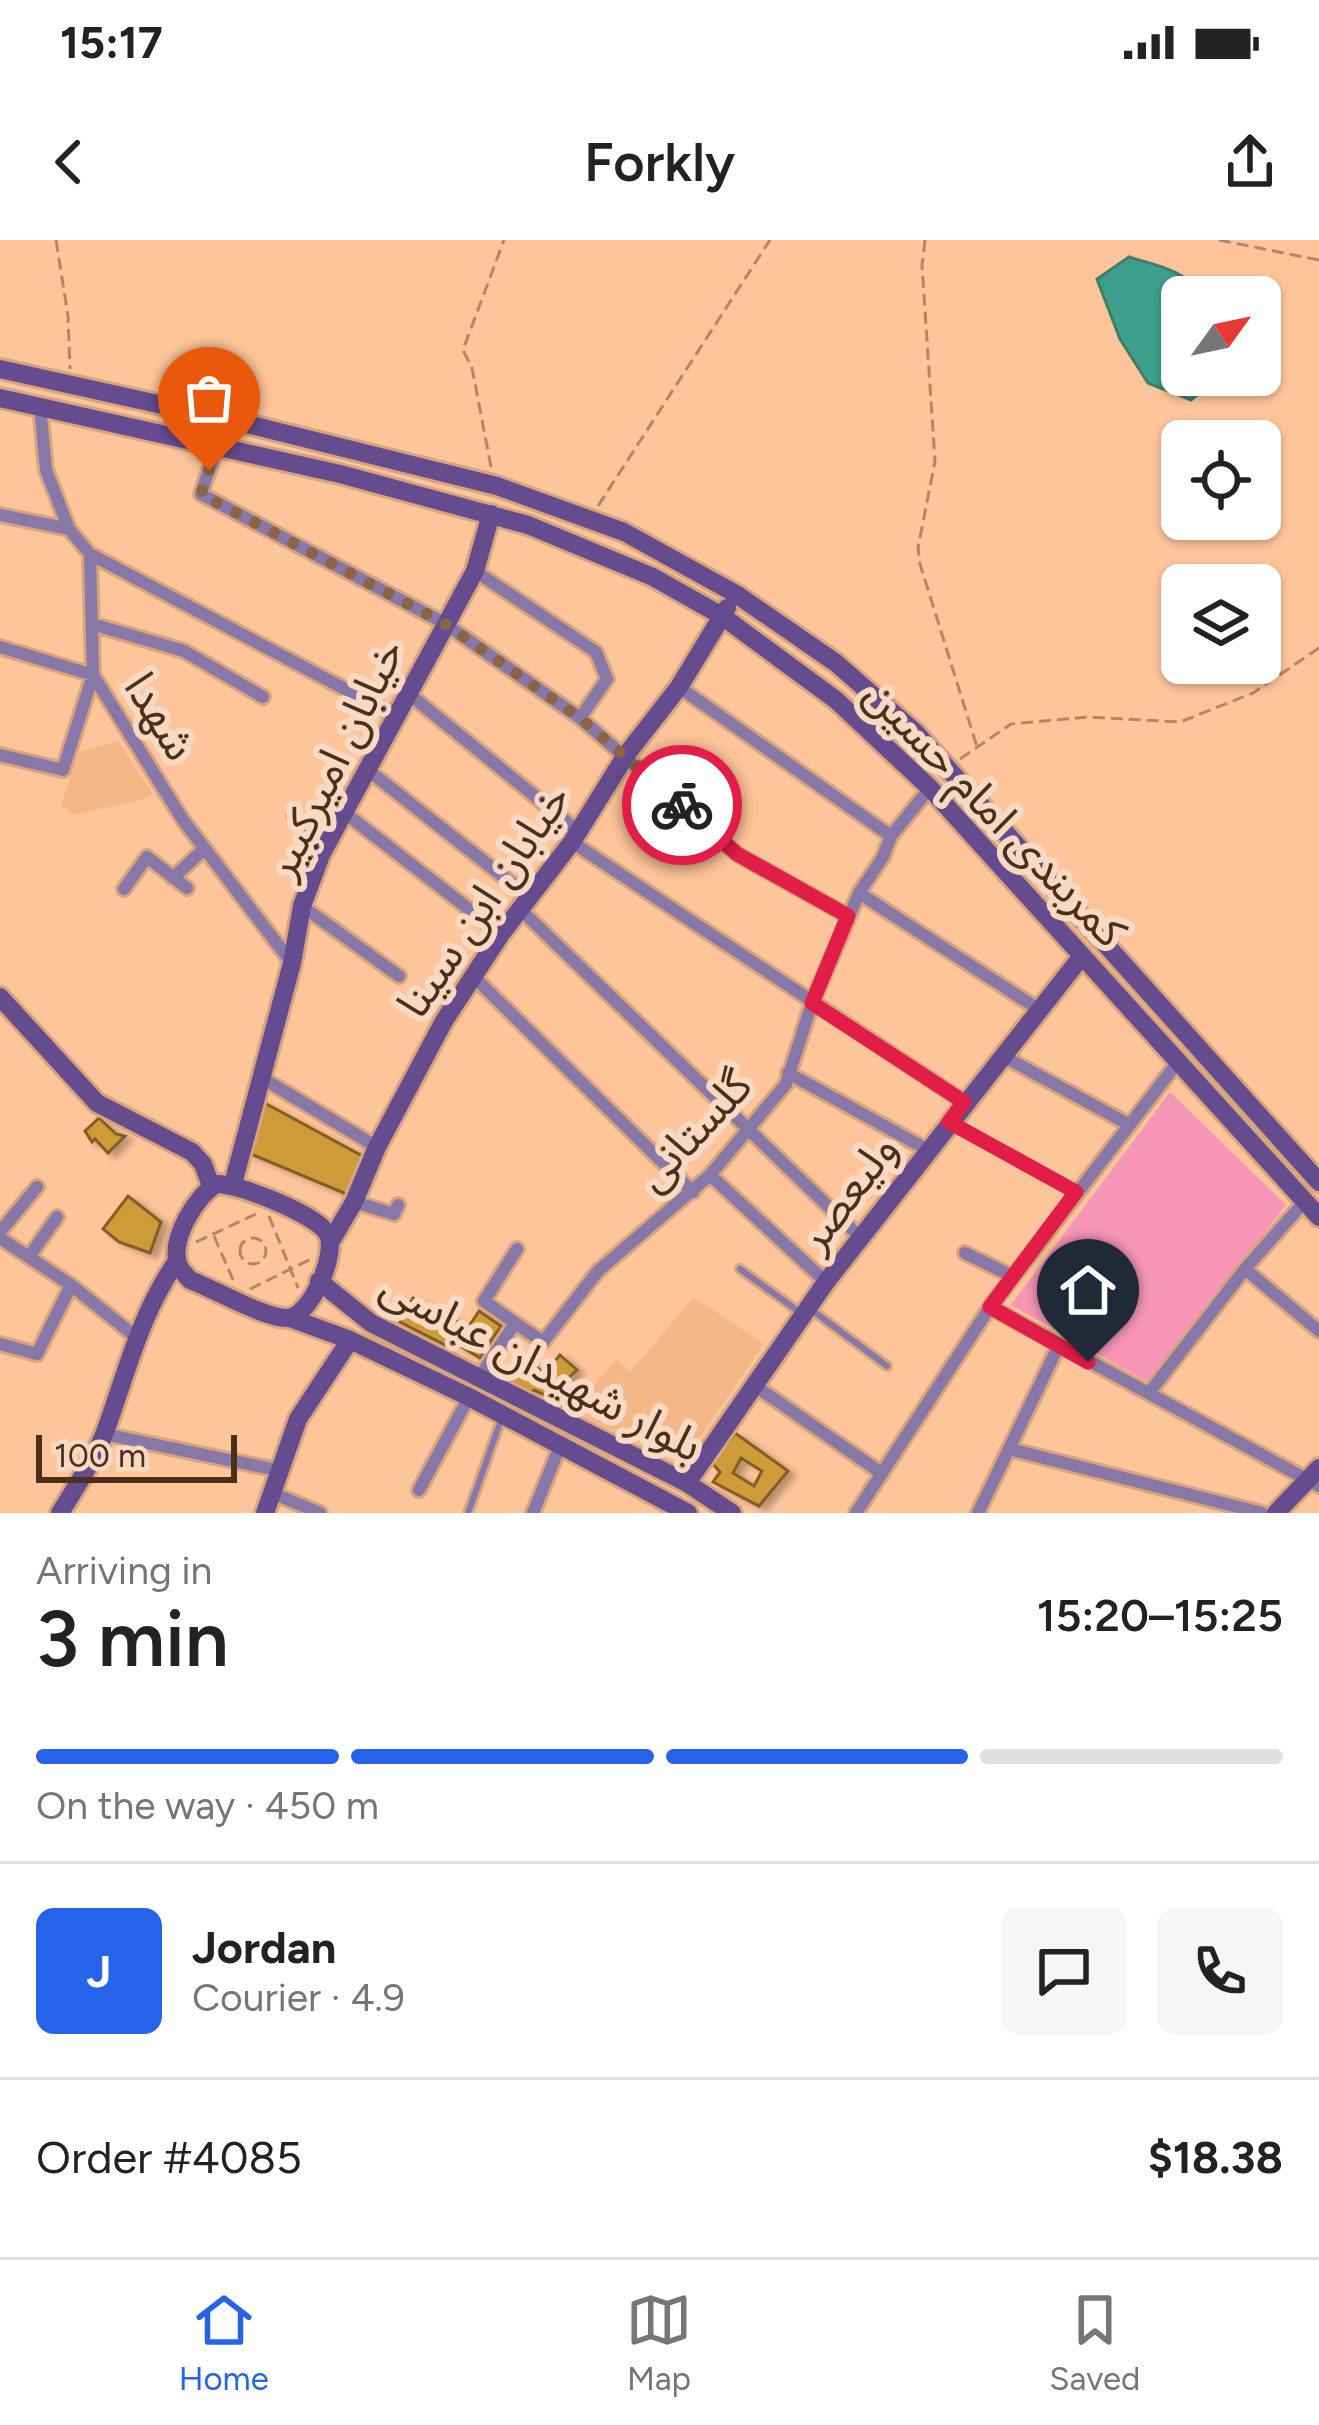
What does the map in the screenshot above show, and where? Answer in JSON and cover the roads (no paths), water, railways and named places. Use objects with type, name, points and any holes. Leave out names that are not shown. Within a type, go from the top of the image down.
[{"type":"main road","name":"کمربندی امام حسین","points":[[0,369],[496,486],[591,518],[658,548],[736,594],[836,663],[949,766],[1319,1182]]},
{"type":"main road","name":"کمربندی امام حسین","points":[[0,398],[491,514],[638,570],[722,616],[836,700],[931,788],[1319,1216]]},
{"type":"main road","name":"خیابان امیرکبیر","points":[[233,1184],[292,963],[302,906],[321,855],[475,572],[491,514]]},
{"type":"main road","name":"خیابان ابن سینا","points":[[319,1281],[330,1257],[331,1241],[444,1021],[501,934],[575,837],[626,755],[679,687],[736,594]]},
{"type":"main road","name":"ولیعصر","points":[[687,1483],[758,1387],[826,1282],[1082,956]]},
{"type":"main road","points":[[0,997],[97,1102],[192,1152],[203,1164],[211,1186]]},
{"type":"main road","points":[[60,1513],[104,1435],[136,1337],[177,1261],[177,1245],[199,1197],[211,1186],[233,1184],[317,1222],[331,1241]]},
{"type":"main road","name":"بلوار شهیدان عباسی","points":[[177,1261],[190,1280],[350,1340],[503,1415],[660,1505],[688,1513]]},
{"type":"main road","points":[[290,1318],[309,1305],[319,1281]]},
{"type":"main road","name":"بلوار شهیدان عباسی","points":[[319,1281],[371,1323],[687,1483],[732,1513]]},
{"type":"main road","points":[[265,1513],[298,1419],[350,1340]]},
{"type":"main road","points":[[1276,1513],[1316,1478]]},
{"type":"street","points":[[40,406],[46,470],[69,530],[90,554],[394,715]]},
{"type":"street","points":[[217,446],[201,494],[444,623],[580,718],[737,854],[848,916]]},
{"type":"street","points":[[0,515],[69,530]]},
{"type":"street","name":"شهدا","points":[[90,554],[93,675],[205,849],[292,963]]},
{"type":"street","points":[[475,572],[596,652],[607,679],[580,718]]},
{"type":"street","points":[[92,624],[184,651],[263,697]]},
{"type":"street","points":[[0,647],[93,675],[63,770],[0,755]]},
{"type":"street","points":[[679,687],[891,836]]},
{"type":"street","points":[[409,694],[575,837],[812,1003],[964,1102]]},
{"type":"street","points":[[368,770],[524,903],[748,1131],[861,1238]]},
{"type":"street","name":"گلستانی","points":[[515,1324],[543,1342],[598,1271],[693,1192],[786,1084],[812,1003],[859,893],[891,836],[931,788]]},
{"type":"street","points":[[345,813],[501,934]]},
{"type":"street","points":[[173,878],[205,849]]},
{"type":"street","points":[[124,890],[147,857],[187,888]]},
{"type":"street","points":[[859,893],[1038,1009]]},
{"type":"street","points":[[302,906],[399,976]]},
{"type":"street","points":[[473,976],[693,1192]]},
{"type":"street","points":[[1001,1054],[1128,1124]]},
{"type":"street","points":[[856,1513],[1012,1276],[1177,1063]]},
{"type":"street","points":[[788,1072],[928,1150]]},
{"type":"street","points":[[262,1078],[377,1147]]},
{"type":"street","points":[[710,1175],[826,1282]]},
{"type":"street","points":[[37,1187],[0,1235],[136,1337]]},
{"type":"street","points":[[1149,1393],[1245,1269],[1305,1201]]},
{"type":"street","points":[[354,1202],[394,1214],[398,1204]]},
{"type":"street","points":[[29,1257],[56,1216]]},
{"type":"street","points":[[479,1378],[515,1324],[484,1301],[517,1250]]},
{"type":"street","points":[[964,1253],[1012,1276]]},
{"type":"street","points":[[1245,1269],[1319,1331]]},
{"type":"street","points":[[0,1344],[37,1354],[71,1285]]},
{"type":"street","points":[[990,1307],[1058,1347],[1316,1478]]},
{"type":"street","points":[[978,1513],[1058,1347]]},
{"type":"street","points":[[758,1387],[880,1472]]},
{"type":"street","points":[[419,1490],[469,1397]]},
{"type":"street","points":[[104,1435],[277,1470]]},
{"type":"street","points":[[533,1513],[560,1446]]},
{"type":"street","points":[[1009,1449],[1262,1513]]},
{"type":"street","points":[[270,1492],[320,1513]]},
{"type":"lane","points":[[291,816],[321,855]]},
{"type":"lane","points":[[949,1122],[1076,1192]]},
{"type":"lane","points":[[740,1269],[887,1366]]},
{"type":"lane","points":[[468,1513],[503,1415]]},
{"type":"water","points":[[1129,257],[1181,276],[1161,276],[1161,388],[1148,383],[1120,339],[1097,279]]}]
